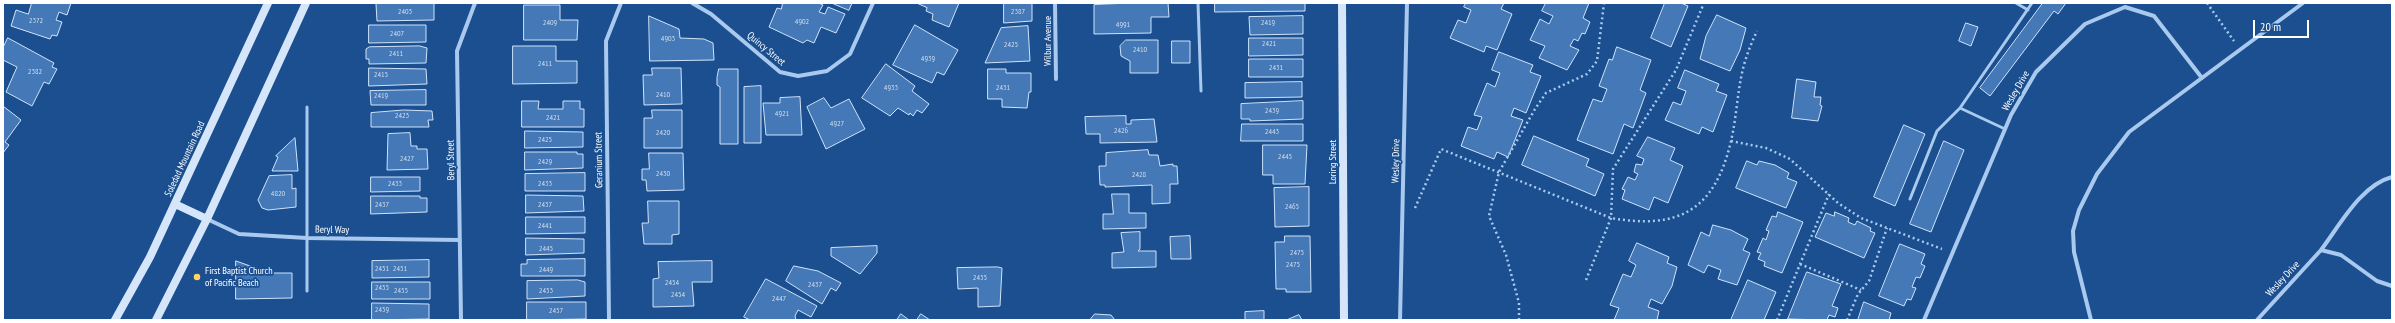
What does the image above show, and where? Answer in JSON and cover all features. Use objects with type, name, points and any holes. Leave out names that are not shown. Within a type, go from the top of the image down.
[{"type":"main road","name":"Soledad Mountain Road","points":[[115,320],[150,257],[268,3]]},
{"type":"main road","points":[[156,320],[207,219],[306,3]]},
{"type":"main road","name":"Loring Street","points":[[1342,3],[1344,320]]},
{"type":"main road","points":[[175,204],[207,219]]},
{"type":"street","name":"Beryl Street","points":[[461,320],[457,52],[475,3]]},
{"type":"street","name":"Geranium Street","points":[[609,320],[606,41],[621,3]]},
{"type":"street","name":"Quincy Street","points":[[692,3],[712,14],[780,72],[798,76],[827,71],[850,54],[873,3]]},
{"type":"street","name":"Wilbur Avenue","points":[[1056,3],[1056,79]]},
{"type":"street","name":"Wesley Drive","points":[[1400,320],[1408,3]]},
{"type":"street","points":[[2091,320],[2074,252],[2073,232],[2079,210],[2097,174],[2129,132],[2303,3]]},
{"type":"street","name":"Wesley Drive","points":[[1924,320],[2005,128],[2036,72],[2085,24],[2125,7],[2154,16],[2202,78]]},
{"type":"street","name":"Wesley Drive","points":[[2257,320],[2322,250],[2362,194],[2372,185],[2392,177]]},
{"type":"street","name":"Beryl Way","points":[[207,219],[239,234],[307,238],[460,240]]},
{"type":"street","points":[[2322,250],[2341,255],[2377,280],[2392,286]]},
{"type":"lane","points":[[1198,3],[1201,91]]},
{"type":"lane","points":[[2016,3],[2028,10]]},
{"type":"lane","points":[[1910,199],[1937,131],[1960,108],[2032,3]]},
{"type":"lane","points":[[307,107],[307,291]]},
{"type":"lane","points":[[1960,108],[2005,128]]},
{"type":"path","points":[[1519,320],[1519,303],[1506,254],[1489,216],[1499,172],[1535,108],[1546,93],[1587,74],[1597,60],[1604,3]]},
{"type":"path","points":[[1586,280],[1611,218],[1613,169],[1676,70],[1704,3]]},
{"type":"path","points":[[2206,3],[2240,50]]},
{"type":"path","points":[[1414,210],[1441,149],[1611,218],[1639,223],[1676,217],[1701,204],[1720,176],[1731,141],[1741,77],[1757,32]]},
{"type":"path","points":[[1731,141],[1766,148],[1790,159],[1829,194],[1861,218],[1953,253]]},
{"type":"path","points":[[1777,320],[1829,194]]},
{"type":"path","points":[[1847,320],[1861,290],[1870,281],[1888,228]]},
{"type":"path","points":[[1800,264],[1861,290]]},
{"type":"building","points":[[32,3],[71,3],[67,15],[59,12],[56,20],[62,22],[57,36],[52,35],[50,39],[11,26],[16,10],[28,14]]},
{"type":"building","points":[[434,3],[434,20],[377,21],[376,4]]},
{"type":"building","points":[[783,3],[819,3],[823,5],[819,12],[825,14],[828,7],[845,14],[836,33],[821,27],[814,43],[807,40],[803,43],[769,27],[777,8],[781,9]]},
{"type":"building","points":[[832,3],[852,3],[849,10]]},
{"type":"building","points":[[917,3],[959,3],[949,27],[932,20],[933,14],[926,11],[927,8]]},
{"type":"building","points":[[1004,3],[1032,3],[1032,21],[1004,23]]},
{"type":"building","points":[[1168,3],[1169,17],[1151,17],[1151,33],[1094,34],[1094,5]]},
{"type":"building","points":[[1215,3],[1305,3],[1305,11],[1215,12]]},
{"type":"building","points":[[1466,3],[1504,3],[1501,9],[1512,14],[1497,50],[1486,46],[1484,52],[1450,38],[1458,20],[1466,23],[1471,10],[1464,7]]},
{"type":"building","points":[[1546,3],[1589,3],[1583,18],[1590,22],[1585,34],[1582,33],[1578,41],[1574,39],[1570,46],[1579,50],[1567,70],[1539,58],[1545,46],[1530,40],[1540,19],[1549,24],[1553,16],[1542,11]]},
{"type":"building","points":[[1665,3],[1681,3],[1688,6],[1671,47],[1651,38]]},
{"type":"building","points":[[2043,3],[2066,3],[2058,14],[2054,11],[1990,96],[1980,88]]},
{"type":"building","points":[[524,5],[560,5],[560,20],[578,20],[577,40],[524,40]]},
{"type":"building","points":[[1717,15],[1746,28],[1740,50],[1730,71],[1700,59],[1706,36]]},
{"type":"building","points":[[649,16],[679,29],[680,38],[704,39],[713,43],[714,60],[650,61]]},
{"type":"building","points":[[1303,16],[1303,34],[1250,35],[1249,17]]},
{"type":"building","points":[[1966,23],[1978,27],[1971,46],[1959,41]]},
{"type":"building","points":[[369,25],[426,25],[426,42],[369,43]]},
{"type":"building","points":[[915,25],[958,50],[944,75],[937,72],[932,83],[893,65]]},
{"type":"building","points":[[1028,26],[1030,61],[985,63],[1001,28]]},
{"type":"building","points":[[8,38],[54,63],[52,67],[57,69],[49,84],[44,82],[32,106],[6,92],[17,67],[3,60],[3,48]]},
{"type":"building","points":[[1249,38],[1303,38],[1303,55],[1249,56]]},
{"type":"building","points":[[1126,40],[1158,40],[1158,73],[1130,73],[1130,61],[1121,56],[1120,46]]},
{"type":"building","points":[[1172,41],[1190,41],[1190,63],[1172,63]]},
{"type":"building","points":[[420,46],[427,48],[426,63],[369,64],[369,59],[366,59],[366,49],[369,47]]},
{"type":"building","points":[[513,46],[556,46],[556,61],[577,61],[577,83],[513,84]]},
{"type":"building","points":[[1617,47],[1651,60],[1640,90],[1646,93],[1633,128],[1624,124],[1613,154],[1577,140],[1593,99],[1602,102],[1607,89],[1599,86],[1609,59],[1612,60]]},
{"type":"building","points":[[1499,52],[1533,65],[1530,72],[1541,76],[1526,113],[1514,108],[1511,116],[1523,120],[1508,157],[1497,152],[1494,159],[1461,146],[1468,127],[1477,130],[1482,117],[1474,115],[1487,83],[1495,87],[1500,73],[1492,70]]},
{"type":"building","points":[[1249,59],[1303,59],[1303,77],[1249,77]]},
{"type":"building","points":[[886,64],[915,86],[912,91],[929,104],[922,113],[917,110],[913,116],[910,113],[909,115],[898,108],[890,116],[862,98]]},
{"type":"building","points":[[369,68],[426,69],[427,84],[369,86]]},
{"type":"building","points":[[652,68],[681,68],[682,104],[644,105],[643,75],[652,75]]},
{"type":"building","points":[[719,69],[738,69],[738,144],[720,144],[720,87],[717,85]]},
{"type":"building","points":[[988,69],[1006,69],[1006,73],[1031,73],[1031,92],[1029,92],[1027,108],[1002,107],[1002,99],[988,99]]},
{"type":"building","points":[[1685,70],[1719,84],[1716,91],[1727,95],[1713,132],[1702,127],[1699,134],[1665,120],[1673,102],[1681,105],[1686,91],[1678,88]]},
{"type":"building","points":[[1797,79],[1816,82],[1814,97],[1821,97],[1820,105],[1822,106],[1818,121],[1792,118]]},
{"type":"building","points":[[1302,82],[1302,97],[1245,98],[1245,83]]},
{"type":"building","points":[[761,86],[761,143],[744,143],[744,87]]},
{"type":"building","points":[[426,90],[426,105],[371,105],[370,91]]},
{"type":"building","points":[[800,97],[802,135],[766,135],[763,103],[780,103],[780,98]]},
{"type":"building","points":[[824,98],[831,108],[849,99],[865,129],[826,149],[807,107]]},
{"type":"building","points":[[522,101],[539,101],[538,109],[563,109],[563,101],[580,101],[580,109],[584,109],[584,127],[522,127]]},
{"type":"building","points":[[1303,101],[1303,119],[1250,121],[1250,119],[1241,119],[1241,104]]},
{"type":"building","points":[[3,106],[21,120],[5,142],[9,145],[3,153]]},
{"type":"building","points":[[404,110],[432,111],[433,120],[428,120],[429,127],[371,127],[371,113]]},
{"type":"building","points":[[652,110],[682,110],[682,148],[644,148],[644,118],[652,118]]},
{"type":"building","points":[[1126,116],[1126,124],[1131,124],[1131,120],[1154,119],[1157,142],[1100,143],[1100,134],[1086,134],[1085,117]]},
{"type":"building","points":[[1242,124],[1303,124],[1303,141],[1241,141]]},
{"type":"building","points":[[1904,125],[1925,134],[1895,206],[1874,197]]},
{"type":"building","points":[[525,131],[583,132],[583,147],[525,148]]},
{"type":"building","points":[[410,133],[411,146],[417,146],[417,149],[427,149],[428,169],[387,170],[388,134]]},
{"type":"building","points":[[1534,136],[1589,159],[1586,166],[1604,174],[1595,196],[1522,165]]},
{"type":"building","points":[[1648,137],[1675,148],[1670,160],[1683,166],[1668,203],[1654,197],[1649,210],[1622,199],[1625,190],[1622,189],[1628,177],[1635,180],[1638,174],[1634,172],[1636,164],[1642,165],[1644,159],[1637,156]]},
{"type":"building","points":[[295,138],[298,171],[272,171],[278,157],[276,156]]},
{"type":"building","points":[[1944,141],[1964,150],[1931,232],[1910,224]]},
{"type":"building","points":[[1263,145],[1307,145],[1305,184],[1273,184],[1273,175],[1263,175]]},
{"type":"building","points":[[1148,150],[1149,155],[1158,155],[1160,166],[1173,164],[1173,166],[1177,166],[1178,184],[1170,184],[1170,203],[1152,204],[1152,185],[1105,187],[1105,185],[1100,185],[1099,166],[1106,166],[1106,153]]},
{"type":"building","points":[[525,152],[577,152],[577,154],[583,154],[583,168],[525,170]]},
{"type":"building","points":[[649,153],[683,153],[684,190],[647,191],[646,180],[642,180],[642,169],[649,169]]},
{"type":"building","points":[[1747,161],[1757,165],[1759,161],[1775,165],[1789,173],[1787,178],[1797,182],[1786,208],[1736,188]]},
{"type":"building","points":[[585,173],[585,191],[525,191],[525,174]]},
{"type":"building","points":[[292,175],[292,189],[296,188],[296,207],[268,210],[262,208],[258,200],[269,176]]},
{"type":"building","points":[[371,177],[420,177],[420,191],[371,192]]},
{"type":"building","points":[[1309,187],[1309,226],[1275,227],[1274,188]]},
{"type":"building","points":[[1112,194],[1129,194],[1129,213],[1146,213],[1146,228],[1103,229],[1103,214],[1113,214]]},
{"type":"building","points":[[526,195],[583,196],[584,211],[526,213]]},
{"type":"building","points":[[371,196],[420,196],[420,198],[427,198],[427,212],[371,214]]},
{"type":"building","points":[[648,201],[679,201],[679,234],[672,235],[672,244],[644,244],[642,223],[648,223]]},
{"type":"building","points":[[1778,212],[1803,222],[1782,273],[1764,266],[1765,262],[1758,259],[1761,253],[1757,252],[1763,238],[1766,240],[1769,231],[1766,230],[1772,216],[1776,217]]},
{"type":"building","points":[[1835,212],[1849,218],[1848,222],[1855,225],[1857,221],[1871,228],[1870,231],[1875,233],[1864,258],[1815,237],[1826,213],[1834,216]]},
{"type":"building","points":[[526,217],[585,217],[585,233],[526,234]]},
{"type":"building","points":[[1713,225],[1731,230],[1748,239],[1743,250],[1750,253],[1737,285],[1718,279],[1721,270],[1708,265],[1704,273],[1688,265],[1701,232],[1709,236]]},
{"type":"building","points":[[1140,232],[1140,249],[1138,251],[1156,251],[1156,267],[1112,268],[1112,253],[1124,252],[1121,233]]},
{"type":"building","points":[[1190,236],[1191,259],[1171,259],[1170,237]]},
{"type":"building","points":[[1285,236],[1310,236],[1311,292],[1286,292],[1286,289],[1276,289],[1275,242],[1284,242]]},
{"type":"building","points":[[526,238],[584,239],[584,253],[526,255]]},
{"type":"building","points":[[1637,243],[1669,257],[1667,263],[1677,267],[1672,286],[1662,304],[1651,299],[1648,307],[1659,311],[1657,320],[1614,320],[1619,308],[1610,305],[1623,274],[1631,277],[1636,265],[1629,261]]},
{"type":"building","points":[[1900,244],[1925,254],[1921,264],[1925,266],[1920,278],[1916,277],[1912,287],[1916,288],[1911,300],[1907,299],[1904,306],[1879,296]]},
{"type":"building","points":[[877,246],[877,253],[860,274],[831,256],[831,248]]},
{"type":"building","points":[[585,259],[585,276],[521,276],[521,264],[527,264],[527,260]]},
{"type":"building","points":[[429,260],[429,277],[372,278],[372,261]]},
{"type":"building","points":[[236,261],[270,273],[292,273],[292,298],[236,299]]},
{"type":"building","points":[[712,261],[712,282],[692,282],[694,306],[653,307],[653,279],[659,278],[658,262]]},
{"type":"building","points":[[794,266],[818,271],[841,283],[836,291],[831,288],[822,304],[786,281]]},
{"type":"building","points":[[957,268],[1002,268],[1000,306],[978,307],[978,288],[958,289]]},
{"type":"building","points":[[1807,272],[1841,284],[1832,306],[1838,308],[1835,317],[1829,315],[1827,320],[1788,319]]},
{"type":"building","points":[[766,279],[817,306],[811,317],[798,310],[795,316],[796,320],[750,320],[744,317]]},
{"type":"building","points":[[578,280],[585,282],[585,296],[527,299],[527,281]]},
{"type":"building","points":[[1748,280],[1776,292],[1764,320],[1731,320]]},
{"type":"building","points":[[372,282],[430,282],[430,299],[372,299]]},
{"type":"building","points":[[527,302],[586,302],[586,319],[527,320]]},
{"type":"building","points":[[1864,302],[1891,313],[1889,320],[1858,320]]},
{"type":"building","points":[[372,303],[429,304],[429,319],[372,320]]},
{"type":"building","points":[[1264,311],[1264,320],[1245,320],[1245,312]]},
{"type":"building","points":[[901,314],[909,320],[897,320]]},
{"type":"building","points":[[921,314],[930,320],[917,320]]},
{"type":"building","points":[[1095,314],[1111,315],[1115,320],[1090,320]]},
{"type":"building","points":[[1299,315],[1302,320],[1287,320]]},
{"type":"place","name":"First Baptist Church of Pacific Beach","points":[[197,277]]}]
